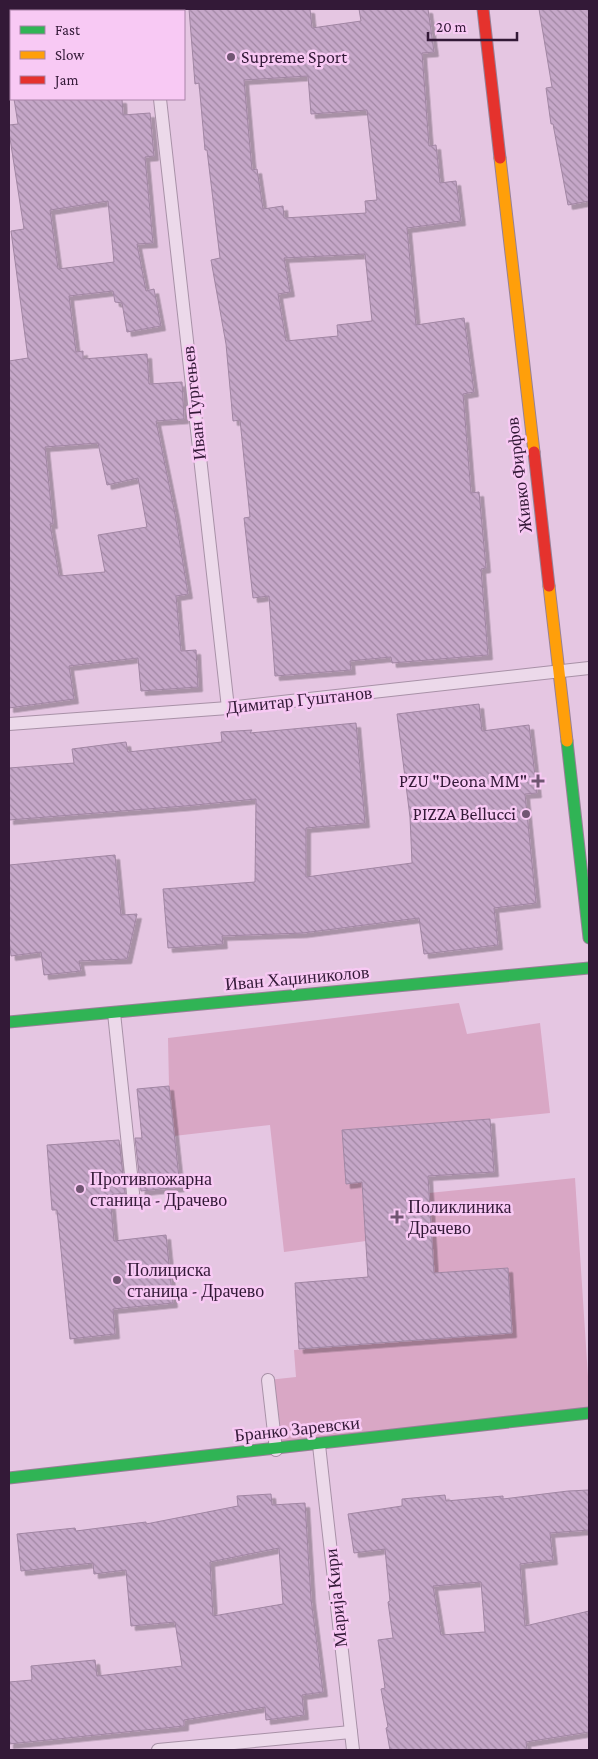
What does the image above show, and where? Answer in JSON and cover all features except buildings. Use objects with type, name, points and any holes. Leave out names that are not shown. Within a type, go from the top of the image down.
[{"type":"street","name":"Живко Фирфов","points":[[483,9],[589,938]]},
{"type":"street","name":"Иван Хаџиниколов","points":[[9,1022],[589,968]]},
{"type":"street","name":"Бранко Заревски","points":[[9,1478],[189,1457],[276,1450],[589,1413]]},
{"type":"lane","name":"Иван Тургењев","points":[[160,100],[228,708]]},
{"type":"lane","name":"Димитар Гуштанов","points":[[9,724],[228,708],[589,668]]},
{"type":"lane","points":[[114,1012],[133,1193]]},
{"type":"lane","points":[[268,1380],[276,1450]]},
{"type":"lane","name":"Марија Кири","points":[[319,1445],[353,1750]]},
{"type":"lane","points":[[158,1750],[351,1732]]},
{"type":"shaded area","points":[[459,1003],[467,1034],[540,1023],[550,1113],[342,1130],[346,1184],[362,1182],[366,1241],[284,1252],[270,1125],[174,1136],[169,1086],[168,1038]]},
{"type":"shaded area","points":[[575,1178],[589,1413],[276,1450],[268,1380],[296,1377],[294,1350],[512,1333],[507,1268],[434,1273],[429,1193]]},
{"type":"traffic: fast","points":[[567,741],[589,938]]},
{"type":"traffic: fast","points":[[9,1022],[589,968]]},
{"type":"traffic: fast","points":[[9,1478],[589,1413]]},
{"type":"traffic: slow","points":[[500,158],[534,452]]},
{"type":"traffic: slow","points":[[549,586],[567,741]]},
{"type":"traffic: jam","points":[[483,9],[500,158]]},
{"type":"traffic: jam","points":[[534,452],[549,586]]},
{"type":"place","name":"Supreme Sport","points":[[231,57]]},
{"type":"place","name":"PZU \"Deona MM\"","points":[[538,781]]},
{"type":"place","name":"PIZZA Bellucci","points":[[526,814]]},
{"type":"place","name":"Противпожарна станица - Драчево","points":[[80,1189]]},
{"type":"place","name":"Поликлиника Драчево","points":[[397,1217]]},
{"type":"place","name":"Полициска станица - Драчево","points":[[117,1280]]}]
